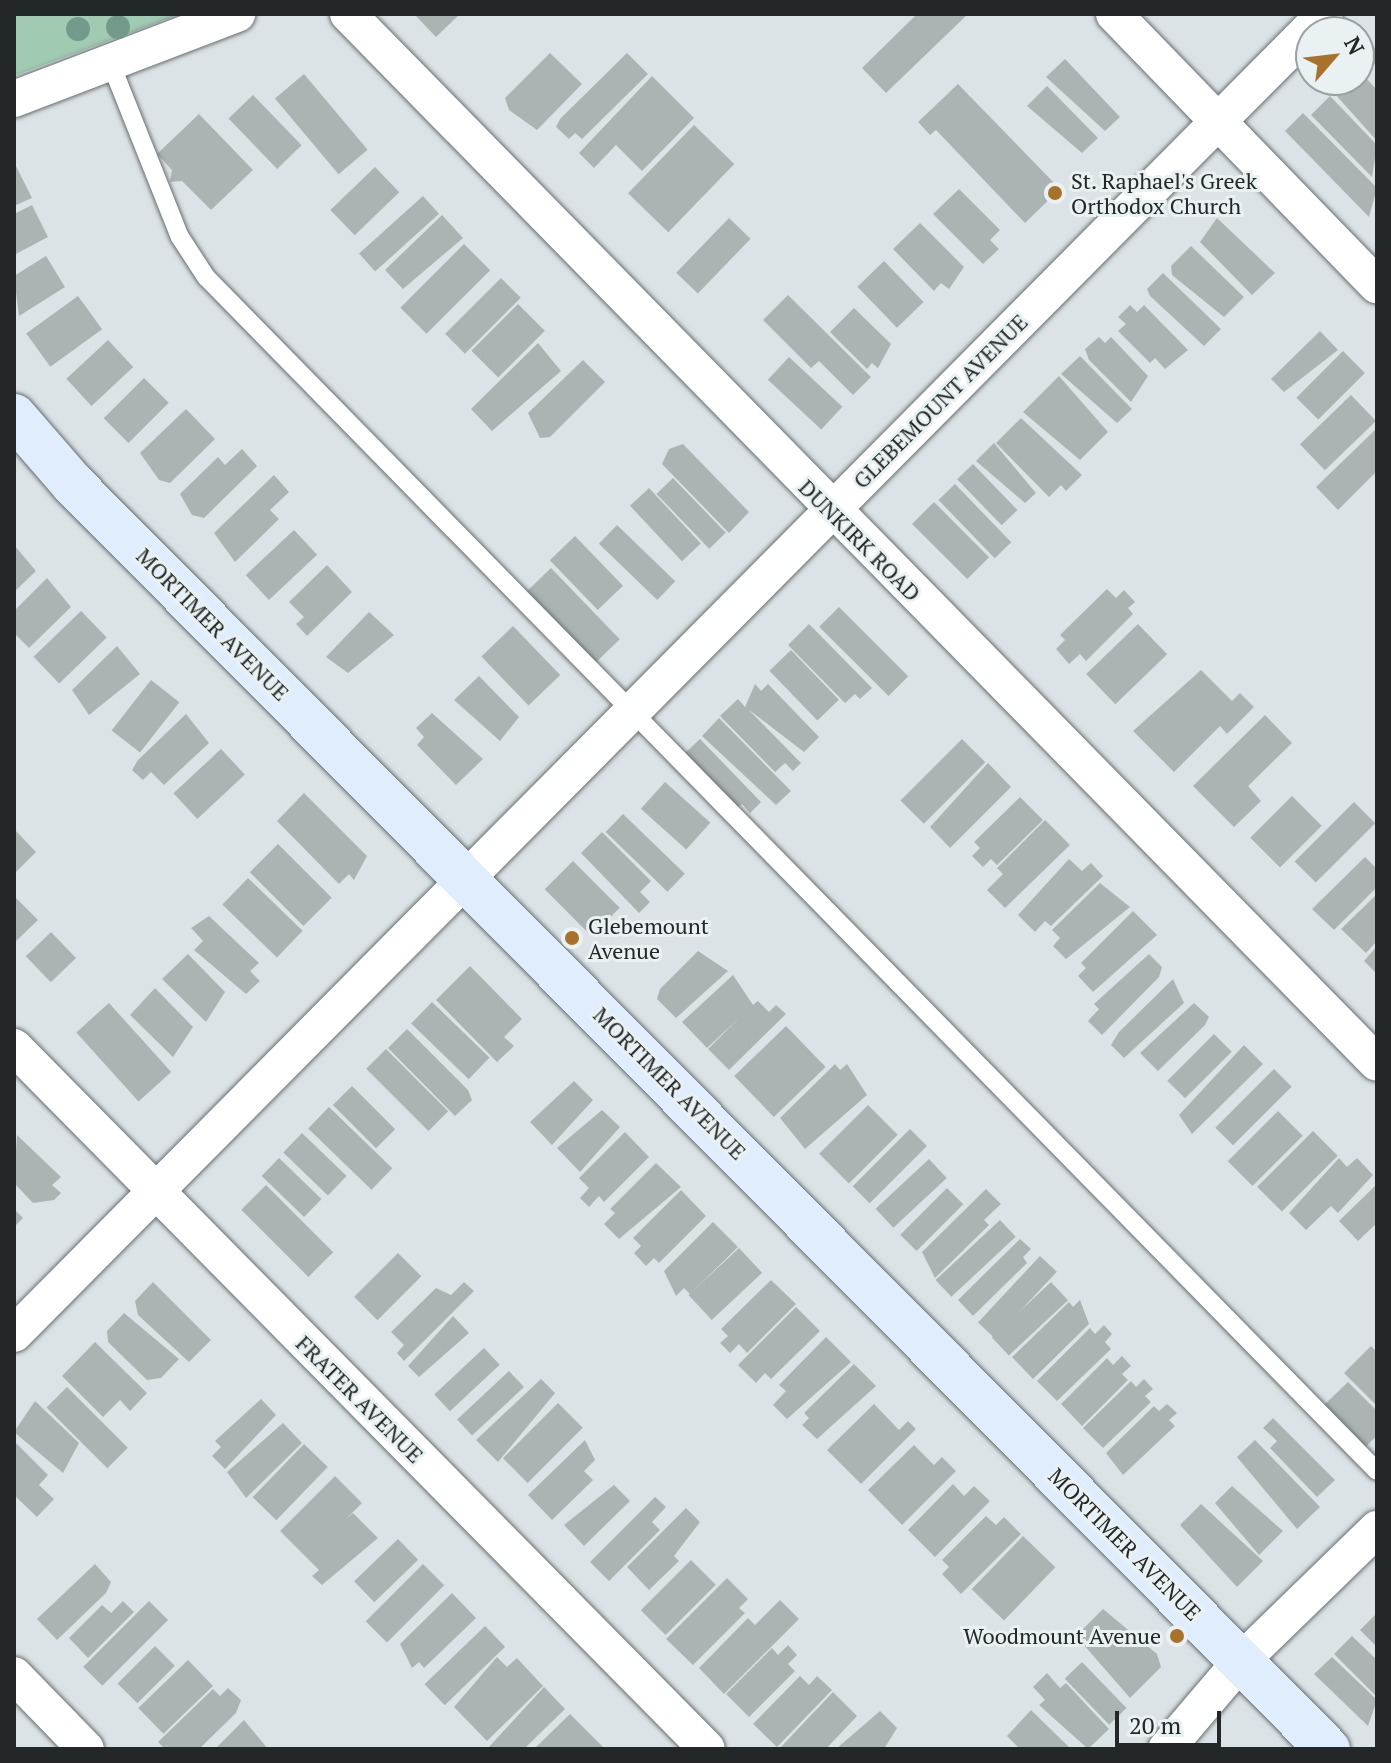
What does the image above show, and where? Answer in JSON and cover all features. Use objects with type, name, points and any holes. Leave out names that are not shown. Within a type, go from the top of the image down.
[{"type":"street","points":[[14,99],[237,14]]},
{"type":"street","name":"DUNKIRK ROAD","points":[[348,14],[832,511],[1377,1063]]},
{"type":"street","points":[[1114,14],[1377,285]]},
{"type":"street","name":"GLEBEMOUNT AVENUE","points":[[14,1334],[1325,14]]},
{"type":"street","name":"MORTIMER AVENUE","points":[[14,416],[73,484],[466,876],[1328,1749]]},
{"type":"street","name":"FRATER AVENUE","points":[[14,1047],[707,1749]]},
{"type":"street","points":[[1166,1749],[1240,1662],[1377,1529]]},
{"type":"street","points":[[14,1675],[86,1749]]},
{"type":"lane","points":[[111,64],[180,237],[206,277],[631,715],[1377,1471]]},
{"type":"green space","points":[[14,14],[180,14],[14,76]]},
{"type":"building","points":[[414,14],[460,14],[436,37]]},
{"type":"building","points":[[917,14],[968,14],[886,93],[862,68]]},
{"type":"building","points":[[550,53],[582,84],[537,130],[509,110],[505,98]]},
{"type":"building","points":[[627,53],[648,74],[582,139],[575,133],[569,139],[556,127],[560,119]]},
{"type":"building","points":[[1065,59],[1120,117],[1105,131],[1046,77]]},
{"type":"building","points":[[304,74],[368,150],[339,174],[275,98]]},
{"type":"building","points":[[652,76],[694,118],[642,171],[616,145],[594,168],[579,153]]},
{"type":"building","points":[[958,84],[1060,189],[1025,223],[936,130],[930,135],[918,122]]},
{"type":"building","points":[[1047,86],[1098,138],[1082,153],[1027,106]]},
{"type":"building","points":[[1375,88],[1377,90],[1377,141],[1337,96],[1375,96]]},
{"type":"building","points":[[253,95],[302,145],[277,169],[229,119]]},
{"type":"building","points":[[1330,96],[1377,145],[1372,177],[1311,115]]},
{"type":"building","points":[[1303,113],[1377,188],[1369,217],[1285,131]]},
{"type":"building","points":[[199,114],[253,170],[211,210],[182,181],[170,182],[172,170],[157,154]]},
{"type":"building","points":[[694,125],[734,164],[668,232],[628,193]]},
{"type":"building","points":[[14,162],[32,198],[14,206]]},
{"type":"building","points":[[375,167],[399,192],[355,235],[330,210]]},
{"type":"building","points":[[959,189],[1000,230],[990,240],[999,249],[983,264],[933,214]]},
{"type":"building","points":[[423,196],[439,214],[375,271],[359,254]]},
{"type":"building","points":[[32,205],[48,237],[14,255],[14,214]]},
{"type":"building","points":[[442,215],[463,238],[403,289],[385,270]]},
{"type":"building","points":[[729,218],[751,239],[698,294],[676,273]]},
{"type":"building","points":[[1217,218],[1275,273],[1252,295],[1200,242]]},
{"type":"building","points":[[920,223],[964,267],[949,289],[941,283],[934,291],[893,249]]},
{"type":"building","points":[[464,244],[490,270],[427,334],[400,308]]},
{"type":"building","points":[[1191,246],[1244,297],[1224,317],[1172,275],[1171,266]]},
{"type":"building","points":[[46,256],[65,287],[19,316],[14,276]]},
{"type":"building","points":[[884,261],[924,302],[897,328],[857,287]]},
{"type":"building","points":[[1163,273],[1221,329],[1204,346],[1150,296],[1147,289]]},
{"type":"building","points":[[501,278],[521,298],[465,354],[445,334]]},
{"type":"building","points":[[788,295],[871,377],[853,395],[819,361],[811,368],[763,320]]},
{"type":"building","points":[[78,296],[102,329],[50,367],[26,334]]},
{"type":"building","points":[[518,304],[545,331],[498,378],[471,351]]},
{"type":"building","points":[[1130,305],[1137,312],[1144,305],[1188,350],[1165,369],[1155,358],[1150,363],[1118,331],[1126,324],[1118,317]]},
{"type":"building","points":[[854,308],[891,344],[878,368],[872,363],[867,369],[830,332]]},
{"type":"building","points":[[1320,331],[1338,350],[1284,392],[1271,379]]},
{"type":"building","points":[[1099,337],[1105,343],[1111,337],[1148,376],[1131,402],[1089,360],[1085,349]]},
{"type":"building","points":[[108,340],[133,367],[92,406],[66,379]]},
{"type":"building","points":[[538,343],[561,371],[492,431],[471,409]]},
{"type":"building","points":[[1343,351],[1365,373],[1318,420],[1296,398]]},
{"type":"building","points":[[1080,356],[1132,409],[1117,423],[1061,374]]},
{"type":"building","points":[[789,357],[842,407],[821,429],[768,380]]},
{"type":"building","points":[[583,360],[605,382],[550,437],[540,438],[528,413]]},
{"type":"building","points":[[1059,376],[1108,432],[1080,460],[1023,412]]},
{"type":"building","points":[[144,378],[169,403],[128,443],[104,418]]},
{"type":"building","points":[[1351,395],[1376,421],[1325,470],[1300,444]]},
{"type":"building","points":[[186,409],[215,439],[170,483],[159,480],[140,453]]},
{"type":"building","points":[[1021,418],[1082,475],[1066,491],[1061,485],[1049,497],[996,443]]},
{"type":"building","points":[[1375,430],[1377,471],[1338,510],[1316,487]]},
{"type":"building","points":[[994,443],[1036,493],[1025,503],[976,461]]},
{"type":"building","points":[[683,444],[749,512],[729,533],[662,464],[669,449]]},
{"type":"building","points":[[242,449],[257,466],[204,518],[192,515],[180,494],[218,457],[225,465]]},
{"type":"building","points":[[973,464],[1017,510],[1002,525],[957,479]]},
{"type":"building","points":[[274,475],[289,492],[270,510],[279,519],[235,562],[214,533]]},
{"type":"building","points":[[673,478],[726,533],[709,549],[656,494]]},
{"type":"building","points":[[955,484],[1011,542],[995,558],[938,500]]},
{"type":"building","points":[[649,488],[701,544],[682,561],[630,506]]},
{"type":"building","points":[[934,502],[989,557],[967,579],[912,524]]},
{"type":"building","points":[[617,525],[675,581],[657,600],[599,544]]},
{"type":"building","points":[[294,530],[317,555],[269,600],[246,575]]},
{"type":"building","points":[[575,536],[623,586],[598,610],[550,560]]},
{"type":"building","points":[[14,545],[36,571],[14,592]]},
{"type":"building","points":[[327,565],[352,592],[307,636],[296,624],[304,617],[289,602]]},
{"type":"building","points":[[551,568],[620,639],[593,665],[524,594]]},
{"type":"building","points":[[47,578],[71,607],[29,648],[14,633],[14,611]]},
{"type":"building","points":[[1107,589],[1116,598],[1124,590],[1135,602],[1128,608],[1133,614],[1086,661],[1080,654],[1069,664],[1056,649],[1065,640],[1060,635]]},
{"type":"building","points":[[839,607],[908,676],[888,696],[819,627]]},
{"type":"building","points":[[81,611],[107,638],[59,683],[34,657]]},
{"type":"building","points":[[369,612],[394,635],[348,673],[326,657]]},
{"type":"building","points":[[809,624],[872,688],[860,699],[855,694],[845,703],[788,645]]},
{"type":"building","points":[[1138,624],[1167,654],[1115,704],[1086,674]]},
{"type":"building","points":[[513,626],[560,675],[529,705],[481,657]]},
{"type":"building","points":[[117,646],[140,674],[89,715],[72,690]]},
{"type":"building","points":[[791,650],[839,700],[817,720],[769,671]]},
{"type":"building","points":[[1201,670],[1232,701],[1240,693],[1254,707],[1227,734],[1220,726],[1174,772],[1133,731]]},
{"type":"building","points":[[479,676],[519,717],[500,741],[454,700]]},
{"type":"building","points":[[151,680],[179,702],[140,753],[112,730]]},
{"type":"building","points":[[755,684],[761,691],[768,684],[819,737],[804,752],[748,709],[801,763],[793,771],[785,763],[775,772],[720,716],[738,699],[745,707]]},
{"type":"building","points":[[432,713],[483,759],[456,785],[417,745],[424,737],[416,728]]},
{"type":"building","points":[[186,714],[209,743],[164,785],[151,772],[143,780],[132,770],[138,760]]},
{"type":"building","points":[[1265,715],[1292,743],[1248,786],[1261,801],[1234,827],[1193,786]]},
{"type":"building","points":[[719,718],[791,791],[776,805],[702,736]]},
{"type":"building","points":[[700,739],[761,802],[750,813],[742,804],[736,809],[683,755]]},
{"type":"building","points":[[962,739],[985,762],[924,824],[900,801]]},
{"type":"building","points":[[221,749],[245,775],[197,819],[173,793]]},
{"type":"building","points":[[988,763],[1011,787],[950,848],[930,827]]},
{"type":"building","points":[[665,782],[710,823],[686,850],[641,809]]},
{"type":"building","points":[[304,793],[367,856],[354,880],[349,874],[339,884],[277,821]]},
{"type":"building","points":[[1292,796],[1322,826],[1280,867],[1250,838]]},
{"type":"building","points":[[1020,797],[1043,820],[997,865],[991,859],[983,867],[972,856],[980,848],[974,842]]},
{"type":"building","points":[[1354,802],[1375,823],[1316,883],[1295,861]]},
{"type":"building","points":[[623,814],[685,874],[667,892],[606,832]]},
{"type":"building","points":[[1045,820],[1070,845],[1005,908],[987,890],[1003,874],[997,868]]},
{"type":"building","points":[[14,829],[36,852],[14,874]]},
{"type":"building","points":[[602,832],[651,881],[640,892],[650,902],[639,913],[581,853]]},
{"type":"building","points":[[278,844],[332,898],[303,926],[250,872]]},
{"type":"building","points":[[1365,857],[1377,869],[1377,887],[1334,930],[1312,909]]},
{"type":"building","points":[[1069,859],[1082,871],[1091,863],[1103,876],[1051,926],[1045,921],[1035,932],[1018,915]]},
{"type":"building","points":[[573,861],[620,908],[591,936],[545,889]]},
{"type":"building","points":[[248,878],[303,931],[277,957],[222,905]]},
{"type":"building","points":[[1100,883],[1130,907],[1066,959],[1053,946],[1060,938],[1052,930]]},
{"type":"building","points":[[1377,894],[1377,941],[1366,953],[1341,929]]},
{"type":"building","points":[[14,896],[38,920],[14,943]]},
{"type":"building","points":[[1133,911],[1157,935],[1093,992],[1078,976],[1086,968],[1081,963]]},
{"type":"building","points":[[209,916],[259,963],[250,971],[260,981],[246,994],[194,950],[203,941],[191,928]]},
{"type":"building","points":[[51,932],[76,958],[51,982],[26,956]]},
{"type":"building","points":[[1377,946],[1377,974],[1364,961]]},
{"type":"building","points":[[698,951],[728,971],[676,1018],[657,999],[660,989]]},
{"type":"building","points":[[188,954],[225,992],[206,1022],[162,979]]},
{"type":"building","points":[[1149,954],[1162,967],[1159,977],[1102,1035],[1088,1021],[1099,1009],[1094,1004]]},
{"type":"building","points":[[470,966],[522,1019],[504,1037],[514,1046],[497,1062],[436,1000]]},
{"type":"building","points":[[733,975],[753,1005],[758,1001],[769,1012],[776,1005],[786,1014],[729,1070],[708,1049],[739,1018],[707,1048],[682,1022]]},
{"type":"building","points":[[1173,979],[1184,1003],[1124,1058],[1111,1045],[1119,1032]]},
{"type":"building","points":[[155,988],[193,1027],[173,1057],[130,1015]]},
{"type":"building","points":[[432,1002],[490,1058],[469,1079],[411,1024]]},
{"type":"building","points":[[109,1003],[171,1072],[139,1102],[76,1032]]},
{"type":"building","points":[[1194,1003],[1209,1017],[1205,1025],[1158,1071],[1140,1053]]},
{"type":"building","points":[[786,1026],[826,1067],[774,1117],[734,1076]]},
{"type":"building","points":[[407,1029],[468,1090],[472,1100],[455,1116],[388,1048]]},
{"type":"building","points":[[1214,1034],[1232,1052],[1185,1098],[1167,1081]]},
{"type":"building","points":[[1244,1045],[1263,1064],[1192,1134],[1179,1115]]},
{"type":"building","points":[[386,1049],[448,1111],[428,1131],[366,1069]]},
{"type":"building","points":[[835,1064],[840,1070],[847,1064],[867,1095],[805,1149],[780,1118]]},
{"type":"building","points":[[1274,1069],[1292,1087],[1233,1145],[1215,1128]]},
{"type":"building","points":[[574,1081],[593,1100],[552,1145],[530,1122]]},
{"type":"building","points":[[352,1086],[395,1129],[376,1148],[333,1105]]},
{"type":"building","points":[[868,1105],[898,1135],[849,1183],[819,1154]]},
{"type":"building","points":[[329,1107],[392,1168],[371,1190],[308,1129]]},
{"type":"building","points":[[602,1110],[620,1127],[580,1172],[557,1148]]},
{"type":"building","points":[[1278,1111],[1303,1136],[1253,1186],[1228,1161]]},
{"type":"building","points":[[910,1129],[927,1146],[870,1203],[853,1186]]},
{"type":"building","points":[[1313,1131],[1338,1156],[1282,1212],[1257,1187]]},
{"type":"building","points":[[625,1132],[649,1157],[604,1202],[599,1196],[589,1207],[580,1198],[589,1188],[579,1178]]},
{"type":"building","points":[[302,1133],[347,1176],[328,1195],[283,1152]]},
{"type":"building","points":[[17,1135],[61,1177],[52,1185],[61,1193],[54,1200],[33,1203],[14,1183]]},
{"type":"building","points":[[279,1158],[321,1199],[304,1217],[262,1176]]},
{"type":"building","points":[[1339,1158],[1347,1167],[1357,1158],[1373,1175],[1338,1213],[1331,1206],[1306,1230],[1289,1213]]},
{"type":"building","points":[[929,1159],[947,1178],[893,1228],[876,1209]]},
{"type":"building","points":[[656,1163],[681,1187],[619,1239],[604,1224],[615,1213],[610,1209]]},
{"type":"building","points":[[1377,1184],[1377,1223],[1358,1241],[1339,1221]]},
{"type":"building","points":[[266,1185],[333,1252],[308,1277],[241,1210]]},
{"type":"building","points":[[947,1188],[963,1204],[917,1251],[900,1235]]},
{"type":"building","points":[[986,1189],[1001,1204],[984,1220],[989,1225],[935,1278],[922,1252]]},
{"type":"building","points":[[681,1190],[706,1216],[659,1263],[654,1258],[646,1266],[634,1253],[641,1246],[633,1238]]},
{"type":"building","points":[[14,1209],[23,1218],[14,1227]]},
{"type":"building","points":[[1000,1220],[1016,1237],[951,1297],[936,1280]]},
{"type":"building","points":[[713,1222],[738,1247],[690,1294],[684,1288],[676,1296],[664,1271]]},
{"type":"building","points":[[1020,1239],[1031,1249],[1023,1257],[1027,1263],[973,1316],[958,1300]]},
{"type":"building","points":[[739,1248],[762,1273],[712,1320],[689,1295]]},
{"type":"building","points":[[398,1253],[421,1276],[377,1320],[354,1297]]},
{"type":"building","points":[[1040,1256],[1057,1272],[995,1338],[978,1323]]},
{"type":"building","points":[[771,1280],[796,1304],[747,1353],[739,1344],[730,1353],[720,1343],[728,1336],[721,1329]]},
{"type":"building","points":[[153,1282],[211,1340],[189,1362],[138,1315],[135,1301]]},
{"type":"building","points":[[464,1282],[474,1291],[404,1361],[397,1353],[404,1345],[391,1332],[436,1288],[451,1295]]},
{"type":"building","points":[[1051,1282],[1068,1300],[1009,1356],[992,1337]]},
{"type":"building","points":[[1080,1300],[1089,1324],[1033,1379],[1012,1357],[1069,1302],[1073,1307]]},
{"type":"building","points":[[796,1307],[820,1331],[771,1379],[765,1373],[756,1383],[738,1365]]},
{"type":"building","points":[[124,1313],[179,1359],[161,1378],[147,1380],[108,1342],[107,1331]]},
{"type":"building","points":[[453,1316],[469,1333],[419,1377],[408,1366]]},
{"type":"building","points":[[1104,1325],[1112,1334],[1105,1342],[1111,1349],[1057,1401],[1037,1381],[1090,1328],[1095,1334]]},
{"type":"building","points":[[826,1337],[851,1362],[787,1419],[773,1405],[786,1391],[779,1385]]},
{"type":"building","points":[[95,1342],[147,1393],[130,1411],[120,1400],[103,1417],[62,1376]]},
{"type":"building","points":[[1371,1346],[1377,1352],[1377,1406],[1344,1373]]},
{"type":"building","points":[[484,1348],[500,1365],[450,1411],[434,1394]]},
{"type":"building","points":[[1122,1356],[1131,1366],[1122,1374],[1128,1380],[1082,1426],[1061,1404],[1107,1358],[1113,1365]]},
{"type":"building","points":[[854,1364],[876,1386],[817,1439],[802,1425],[809,1418],[804,1413]]},
{"type":"building","points":[[509,1371],[524,1387],[472,1436],[457,1419]]},
{"type":"building","points":[[541,1379],[555,1393],[498,1462],[476,1440]]},
{"type":"building","points":[[1144,1379],[1153,1389],[1145,1396],[1151,1402],[1103,1448],[1083,1428],[1131,1381],[1136,1387]]},
{"type":"building","points":[[1348,1382],[1377,1411],[1377,1436],[1363,1449],[1322,1407]]},
{"type":"building","points":[[67,1387],[128,1448],[107,1468],[46,1408]]},
{"type":"building","points":[[261,1399],[276,1415],[225,1469],[212,1456],[221,1447],[215,1441]]},
{"type":"building","points":[[35,1401],[79,1443],[63,1473],[14,1432]]},
{"type":"building","points":[[558,1403],[583,1428],[528,1483],[503,1458]]},
{"type":"building","points":[[874,1404],[899,1430],[908,1421],[916,1429],[861,1484],[827,1450]]},
{"type":"building","points":[[1167,1404],[1177,1413],[1169,1420],[1175,1426],[1123,1475],[1106,1453],[1154,1406],[1159,1411]]},
{"type":"building","points":[[1273,1418],[1335,1480],[1317,1497],[1270,1448],[1277,1441],[1263,1428]]},
{"type":"building","points":[[283,1423],[302,1443],[246,1498],[227,1472]]},
{"type":"building","points":[[585,1440],[595,1460],[584,1471],[593,1480],[552,1520],[528,1495]]},
{"type":"building","points":[[1255,1440],[1320,1507],[1297,1529],[1237,1457]]},
{"type":"building","points":[[14,1441],[48,1475],[39,1485],[54,1499],[37,1517],[14,1495]]},
{"type":"building","points":[[304,1444],[328,1467],[276,1520],[253,1497]]},
{"type":"building","points":[[914,1445],[934,1465],[942,1457],[956,1471],[902,1525],[868,1490]]},
{"type":"building","points":[[335,1476],[362,1503],[345,1520],[353,1513],[378,1538],[322,1585],[312,1576],[319,1570],[280,1531]]},
{"type":"building","points":[[953,1484],[964,1496],[974,1486],[990,1501],[935,1557],[908,1530]]},
{"type":"building","points":[[614,1485],[630,1501],[584,1546],[564,1525]]},
{"type":"building","points":[[1232,1486],[1283,1531],[1259,1555],[1215,1503]]},
{"type":"building","points":[[655,1497],[666,1507],[652,1522],[660,1530],[609,1581],[590,1562]]},
{"type":"building","points":[[1201,1504],[1263,1561],[1237,1587],[1180,1525]]},
{"type":"building","points":[[686,1508],[700,1522],[674,1556],[679,1561],[649,1590],[627,1567]]},
{"type":"building","points":[[986,1516],[996,1525],[1004,1517],[1021,1534],[961,1594],[942,1574],[949,1567],[942,1560]]},
{"type":"building","points":[[1023,1536],[1055,1567],[1004,1620],[972,1589]]},
{"type":"building","points":[[398,1539],[418,1560],[374,1602],[354,1581]]},
{"type":"building","points":[[691,1560],[716,1585],[666,1635],[641,1610]]},
{"type":"building","points":[[95,1564],[111,1582],[106,1593],[57,1640],[37,1619]]},
{"type":"building","points":[[423,1564],[444,1585],[387,1642],[366,1621]]},
{"type":"building","points":[[727,1578],[748,1599],[739,1608],[745,1613],[693,1665],[666,1639]]},
{"type":"building","points":[[452,1593],[476,1618],[424,1668],[419,1662],[412,1668],[400,1644]]},
{"type":"building","points":[[780,1600],[799,1619],[724,1694],[699,1668],[748,1618],[755,1625]]},
{"type":"building","points":[[123,1601],[134,1612],[88,1658],[69,1638],[102,1605],[111,1613]]},
{"type":"building","points":[[149,1601],[168,1620],[102,1686],[83,1667]]},
{"type":"building","points":[[1103,1609],[1157,1654],[1161,1667],[1130,1698],[1076,1636]]},
{"type":"building","points":[[1377,1613],[1377,1647],[1360,1630]]},
{"type":"building","points":[[485,1626],[505,1647],[445,1705],[425,1684]]},
{"type":"building","points":[[1352,1636],[1377,1660],[1377,1697],[1334,1654]]},
{"type":"building","points":[[788,1645],[797,1655],[788,1664],[795,1671],[749,1717],[726,1694],[772,1648],[778,1655]]},
{"type":"building","points":[[155,1646],[175,1666],[137,1703],[118,1683]]},
{"type":"building","points":[[497,1657],[507,1667],[517,1658],[543,1686],[487,1741],[454,1707]]},
{"type":"building","points":[[1332,1657],[1377,1700],[1368,1726],[1314,1674]]},
{"type":"building","points":[[188,1660],[213,1686],[163,1734],[138,1708]]},
{"type":"building","points":[[1082,1662],[1126,1708],[1109,1725],[1065,1679]]},
{"type":"building","points":[[1047,1673],[1060,1688],[1066,1683],[1109,1729],[1088,1749],[1039,1705],[1045,1700],[1033,1687]]},
{"type":"building","points":[[800,1676],[809,1685],[817,1676],[832,1690],[777,1747],[753,1724]]},
{"type":"building","points":[[544,1687],[565,1709],[524,1749],[487,1749]]},
{"type":"building","points":[[228,1688],[241,1700],[236,1713],[199,1749],[165,1749],[158,1742],[213,1689],[220,1696]]},
{"type":"building","points":[[833,1692],[857,1716],[826,1749],[779,1749]]},
{"type":"building","points":[[1031,1710],[1071,1749],[1020,1749],[1007,1736]]},
{"type":"building","points":[[880,1711],[897,1728],[884,1749],[836,1749]]},
{"type":"building","points":[[570,1714],[605,1749],[534,1749]]},
{"type":"building","points":[[244,1720],[268,1749],[215,1749]]},
{"type":"place","name":"St. Raphael's Greek Orthodox Church","points":[[1055,193]]},
{"type":"place","name":"Glebemount Avenue","points":[[572,938]]},
{"type":"place","name":"Woodmount Avenue","points":[[1177,1636]]}]
